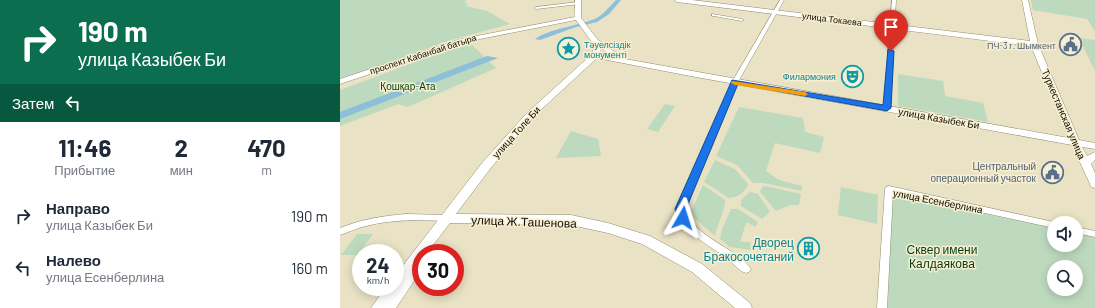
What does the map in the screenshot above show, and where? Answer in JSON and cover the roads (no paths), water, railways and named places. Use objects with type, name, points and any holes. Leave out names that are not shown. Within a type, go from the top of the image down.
[{"type":"main road","name":"улица Токаева","points":[[677,0],[1034,44]]},
{"type":"main road","name":"Туркестанская улица","points":[[1025,0],[1034,44],[1075,142],[1095,184]]},
{"type":"main road","points":[[578,1],[579,19],[596,42],[625,61]]},
{"type":"main road","name":"проспект Кабанбай батыра","points":[[340,82],[463,40],[579,19]]},
{"type":"main road","points":[[595,55],[598,45],[596,42]]},
{"type":"main road","name":"улица Казыбек Би","points":[[595,55],[735,82],[1095,146]]},
{"type":"main road","name":"улица Толе Би","points":[[404,273],[480,173],[530,115],[595,55]]},
{"type":"main road","points":[[582,66],[597,62],[625,61]]},
{"type":"main road","points":[[1085,162],[1095,155]]},
{"type":"main road","name":"улица Толе Би","points":[[433,244],[447,224],[447,218]]},
{"type":"main road","name":"улица Ж.Ташенова","points":[[447,218],[571,220],[608,228],[646,240],[697,268],[745,308]]},
{"type":"main road","points":[[388,308],[412,274]]},
{"type":"main road","name":"улица Толе Би","points":[[378,308],[387,296]]},
{"type":"street","points":[[746,268],[726,252],[703,239],[683,218],[680,209],[735,82],[782,0]]},
{"type":"street","points":[[887,108],[894,0]]},
{"type":"street","points":[[536,8],[578,1]]},
{"type":"street","points":[[714,15],[742,20]]},
{"type":"street","name":"улица Есенберлина","points":[[882,308],[889,190],[1047,224]]},
{"type":"street","points":[[340,232],[352,226],[394,217],[447,218]]},
{"type":"street","points":[[1083,231],[1095,234]]},
{"type":"water","points":[[487,56],[498,58],[340,119],[340,112]]},
{"type":"waterway","points":[[538,39],[574,26],[595,21],[607,13],[619,0]]},
{"type":"place","name":"ПЧ-3 г. Шымкент","points":[[1071,45]]},
{"type":"place","name":"Тәуелсіздік монументі","points":[[569,49]]},
{"type":"place","name":"Филармония","points":[[852,76]]},
{"type":"place","name":"Центральный операционный участок","points":[[1052,172]]},
{"type":"place","name":"Дворец Бракосочетаний","points":[[809,249]]},
{"type":"park label","name":"Қошқар-Ата","points":[[408,86]]},
{"type":"park label","name":"Сквер имени Калдаякова","points":[[942,256]]}]
